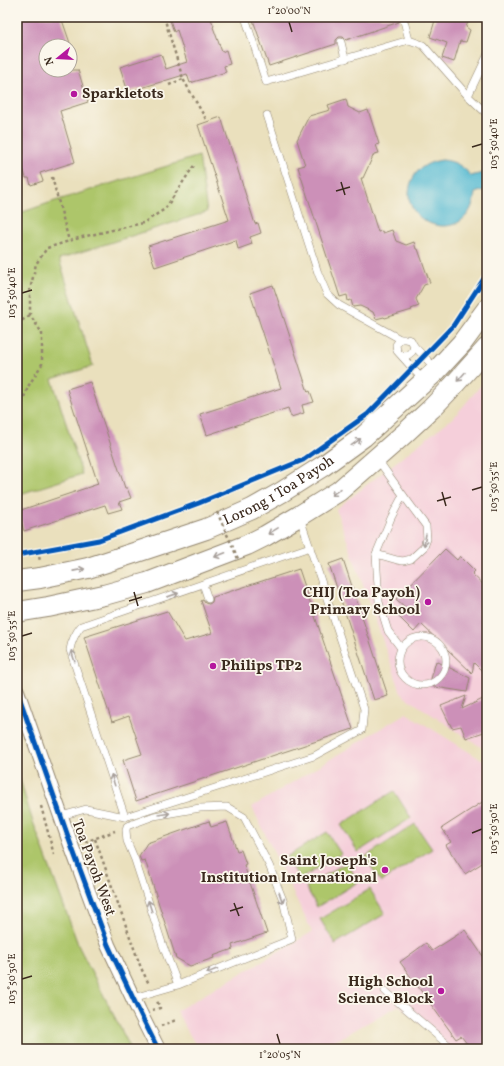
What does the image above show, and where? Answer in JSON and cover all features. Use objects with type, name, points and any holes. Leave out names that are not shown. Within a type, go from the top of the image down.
[{"type":"main road","name":"Lorong 1 Toa Payoh","points":[[17,581],[88,568],[134,554],[206,529],[252,509],[282,492],[323,466],[363,437],[431,376],[462,343],[487,309]]},
{"type":"main road","name":"Lorong 1 Toa Payoh","points":[[17,612],[104,595],[156,580],[247,545],[299,516],[339,491],[377,458],[431,409],[487,348]]},
{"type":"main road","points":[[40,578],[36,587],[37,595],[44,605],[48,607]]},
{"type":"street","name":"Toa Payoh West","points":[[17,691],[108,945],[158,1049]]},
{"type":"lane","points":[[245,17],[266,82],[409,40],[423,45],[468,96],[487,114]]},
{"type":"lane","points":[[404,21],[409,40]]},
{"type":"lane","points":[[341,42],[345,59]]},
{"type":"lane","points":[[468,96],[487,56]]},
{"type":"lane","points":[[267,115],[326,294],[339,305],[400,339],[411,340],[431,376]]},
{"type":"lane","points":[[400,339],[396,344],[397,351],[431,376]]},
{"type":"lane","points":[[401,355],[407,356],[412,352],[414,346]]},
{"type":"lane","points":[[376,554],[403,561],[411,559],[424,547],[427,539],[426,526],[402,495],[377,458]]},
{"type":"lane","points":[[401,648],[388,631],[379,602],[376,554],[402,495]]},
{"type":"lane","points":[[61,816],[86,809],[125,817],[314,756],[362,730],[364,709],[299,516]]},
{"type":"lane","points":[[125,817],[70,650],[77,630],[81,626],[310,547]]},
{"type":"lane","points":[[203,584],[208,599]]},
{"type":"lane","points":[[419,637],[430,638],[439,643],[445,652],[447,663],[443,674],[436,682],[425,686],[414,685],[405,679],[399,670],[398,659],[401,648],[408,640],[419,637]]},
{"type":"lane","points":[[133,998],[178,985],[292,939],[283,900],[269,865],[244,816],[227,807],[200,808],[154,816],[127,826],[127,841],[178,985]]},
{"type":"lane","points":[[385,991],[453,1049]]},
{"type":"path","points":[[164,17],[184,78],[207,121]]},
{"type":"path","points":[[169,85],[184,78]]},
{"type":"path","points":[[17,414],[29,384],[42,364],[42,333],[30,315],[30,290],[36,264],[46,248],[82,237],[143,223],[165,209],[195,164]]},
{"type":"path","points":[[52,177],[69,241]]},
{"type":"path","points":[[17,324],[30,315]]},
{"type":"path","points":[[217,512],[239,561]]},
{"type":"path","points":[[33,552],[46,550]]},
{"type":"path","points":[[85,842],[115,831]]},
{"type":"path","points":[[95,838],[141,968],[152,992]]},
{"type":"path","points":[[160,1026],[176,1020]]},
{"type":"shaded area","name":"CHIJ (Toa Payoh) Primary School","points":[[487,378],[487,751],[402,695],[336,509],[455,416]]},
{"type":"shaded area","name":"Saint Joseph's Institution International","points":[[406,713],[487,763],[487,1049],[451,1049],[399,1005],[321,1049],[198,1049],[176,1011],[312,932],[252,807]]},
{"type":"green space","points":[[199,156],[207,212],[59,259],[93,366],[52,379],[82,474],[17,495],[17,214]]},
{"type":"green space","points":[[17,770],[32,819],[79,947],[131,1049],[17,1049]]},
{"type":"green space","points":[[394,791],[411,818],[358,852],[341,825]]},
{"type":"green space","points":[[415,824],[432,849],[381,882],[365,857]]},
{"type":"green space","points":[[327,832],[341,854],[300,879],[286,857]]},
{"type":"green space","points":[[347,862],[358,882],[317,907],[306,887]]},
{"type":"green space","points":[[370,889],[385,914],[335,944],[320,919]]},
{"type":"water","points":[[442,160],[458,165],[465,169],[471,176],[487,172],[487,189],[475,193],[470,211],[460,221],[447,226],[434,225],[422,219],[413,209],[409,196],[414,175],[424,166]]},
{"type":"building","points":[[17,17],[61,17],[68,38],[38,38],[38,78],[78,78],[78,70],[88,102],[60,111],[75,162],[40,173],[43,181],[31,185],[29,178],[26,178],[20,157],[23,154],[23,150],[20,147],[17,147]]},
{"type":"building","points":[[169,17],[210,17],[222,52],[226,50],[230,64],[224,66],[226,72],[190,83],[187,74],[128,92],[120,67],[161,54],[166,69],[187,62],[177,30],[174,32]]},
{"type":"building","points":[[252,17],[401,17],[399,22],[346,40],[343,37],[339,37],[336,40],[336,44],[269,66]]},
{"type":"building","points":[[436,17],[470,17],[466,27],[470,30],[466,42],[460,41],[454,62],[442,58],[447,43],[430,37]]},
{"type":"building","points":[[346,99],[348,107],[360,113],[368,110],[379,144],[376,145],[379,153],[374,154],[363,178],[361,178],[378,232],[382,231],[383,233],[392,230],[396,241],[406,245],[414,242],[430,283],[424,285],[416,299],[419,306],[411,309],[412,310],[385,318],[376,319],[373,312],[360,306],[353,307],[351,300],[348,301],[347,295],[340,297],[298,167],[305,165],[297,140],[309,116],[330,110],[328,105]]},
{"type":"building","points":[[221,117],[255,224],[258,223],[261,233],[250,237],[252,244],[238,249],[236,240],[155,267],[148,246],[229,220],[198,125]]},
{"type":"building","points":[[273,285],[308,392],[310,391],[314,402],[302,405],[304,413],[291,417],[288,408],[207,435],[200,414],[281,388],[250,293]]},
{"type":"building","points":[[90,382],[125,488],[127,488],[131,498],[119,502],[122,509],[108,513],[105,505],[24,531],[18,511],[98,484],[67,389]]},
{"type":"building","points":[[445,549],[457,560],[460,556],[475,571],[472,574],[487,588],[487,676],[474,663],[472,673],[421,624],[414,632],[397,615],[405,607],[396,599]]},
{"type":"building","points":[[343,559],[388,696],[374,700],[329,564]]},
{"type":"building","name":"Philips TP2","points":[[299,569],[353,729],[136,801],[123,760],[142,754],[129,716],[112,722],[84,637],[167,611],[185,641],[212,633],[201,601],[203,600],[205,603],[209,604],[212,602],[213,597]]},
{"type":"building","points":[[436,661],[470,678],[467,692],[429,686]]},
{"type":"building","points":[[466,696],[462,709],[487,697],[487,731],[466,738],[461,726],[452,728],[441,706]]},
{"type":"building","points":[[487,799],[487,860],[465,874],[446,845],[451,842],[442,828]]},
{"type":"building","points":[[209,821],[211,827],[227,822],[237,851],[241,850],[246,864],[244,865],[267,933],[232,945],[233,949],[213,956],[214,958],[190,966],[176,958],[145,860],[141,861],[139,856],[147,843]]},
{"type":"building","points":[[465,930],[487,962],[487,1049],[471,1049],[461,1036],[456,1039],[400,962],[426,943],[432,951]]},
{"type":"cycle path","points":[[17,555],[99,540],[199,503],[303,460],[368,414],[453,326],[487,274]]},
{"type":"cycle path","points":[[17,691],[108,945],[158,1049]]},
{"type":"place","name":"Sparkletots","points":[[74,94]]},
{"type":"place","name":"CHIJ (Toa Payoh) Primary School","points":[[428,602]]},
{"type":"place","name":"Philips TP2","points":[[213,666]]},
{"type":"place","name":"Saint Joseph's Institution International","points":[[385,870]]},
{"type":"place","name":"High School Science Block","points":[[441,991]]}]
